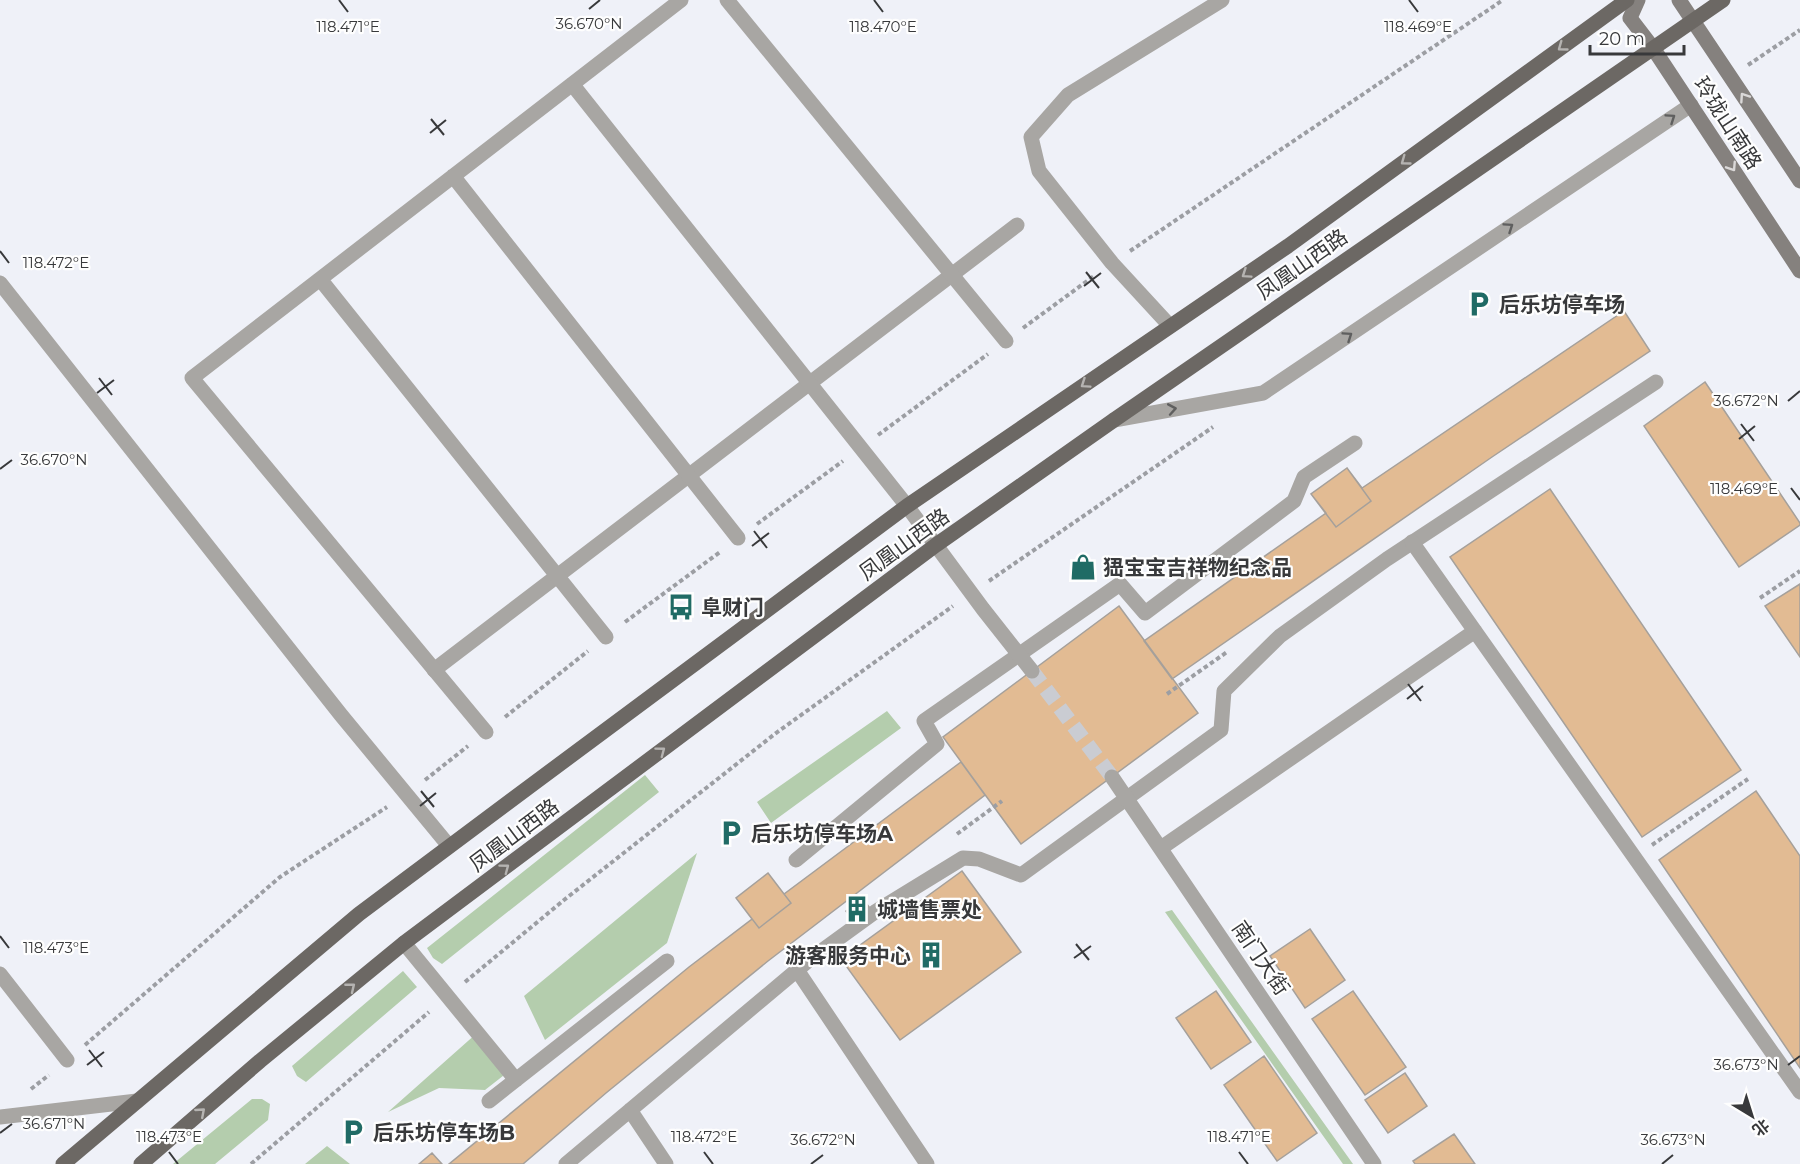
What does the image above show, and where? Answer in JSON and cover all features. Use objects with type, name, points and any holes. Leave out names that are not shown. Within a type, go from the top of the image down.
[{"type":"main road","name":"凤凰山西路","points":[[63,1164],[358,914],[449,846],[907,506],[1288,246],[1627,0]]},
{"type":"main road","name":"玲珑山南路","points":[[1638,0],[1630,18],[1653,48],[1800,271]]},
{"type":"main road","name":"玲珑山南路","points":[[1679,0],[1800,181]]},
{"type":"main road","name":"凤凰山西路","points":[[141,1164],[260,1061],[404,943],[936,545],[1723,0]]},
{"type":"street","points":[[486,732],[192,378],[681,0]]},
{"type":"street","points":[[727,0],[1006,341]]},
{"type":"street","points":[[1170,326],[1112,263],[1039,171],[1031,137],[1068,95],[1222,0]]},
{"type":"street","points":[[572,84],[907,506],[1032,671]]},
{"type":"street","points":[[1114,420],[1263,393],[1691,105]]},
{"type":"street","points":[[453,176],[738,538]]},
{"type":"street","points":[[434,670],[1017,225]]},
{"type":"street","points":[[320,279],[606,637]]},
{"type":"street","points":[[0,283],[369,750],[449,846]]},
{"type":"street","points":[[566,1164],[797,970],[875,912],[963,858],[980,859],[1021,874],[1127,798],[1221,730],[1224,691],[1280,636],[1412,542],[1656,382]]},
{"type":"street","points":[[796,860],[937,744],[924,721],[1120,584],[1145,613],[1294,501],[1304,477],[1355,443]]},
{"type":"street","points":[[1412,542],[1800,1092]]},
{"type":"street","points":[[1161,848],[1475,631]]},
{"type":"street","name":"南门大街","points":[[1112,777],[1374,1164]]},
{"type":"street","points":[[404,943],[516,1080]]},
{"type":"street","points":[[489,1101],[667,961]]},
{"type":"street","points":[[797,970],[927,1164]]},
{"type":"street","points":[[0,974],[67,1060]]},
{"type":"street","points":[[0,1117],[137,1101]]},
{"type":"street","points":[[630,1110],[666,1164]]},
{"type":"path","points":[[1760,598],[1800,571]]},
{"type":"path","points":[[1167,694],[1234,647]]},
{"type":"path","points":[[1634,857],[1748,779]]},
{"type":"green space","points":[[887,711],[901,728],[771,823],[757,802]]},
{"type":"green space","points":[[645,775],[659,792],[442,964],[433,958],[427,948]]},
{"type":"green space","points":[[697,853],[667,943],[545,1040],[524,996]]},
{"type":"green space","points":[[1172,910],[1353,1164],[1343,1164],[1165,912]]},
{"type":"green space","points":[[403,971],[417,987],[306,1082],[297,1076],[292,1066]]},
{"type":"green space","points":[[477,1033],[508,1072],[485,1090],[439,1088],[388,1112]]},
{"type":"green space","points":[[252,1099],[262,1099],[270,1104],[268,1120],[215,1164],[173,1164]]},
{"type":"green space","points":[[327,1146],[350,1164],[305,1164]]},
{"type":"building","points":[[1624,311],[1650,351],[1492,457],[1172,679],[1144,641],[1326,513],[1311,494],[1347,468],[1362,488]]},
{"type":"building","points":[[1705,382],[1800,523],[1739,567],[1644,426]]},
{"type":"building","points":[[1347,468],[1371,501],[1336,527],[1311,494]]},
{"type":"building","points":[[1550,489],[1741,770],[1642,837],[1450,557]]},
{"type":"building","points":[[1800,584],[1800,657],[1765,606]]},
{"type":"building","points":[[1119,606],[1198,713],[1021,844],[943,737]]},
{"type":"building","points":[[961,762],[985,795],[768,961],[523,1164],[449,1164],[689,967],[752,919],[736,898],[768,873],[784,894]]},
{"type":"building","points":[[1756,791],[1800,856],[1800,1068],[1659,860]]},
{"type":"building","name":"游客服务中心","points":[[962,871],[1021,952],[900,1040],[841,959]]},
{"type":"building","points":[[768,873],[791,903],[759,928],[736,898]]},
{"type":"building","name":"城墙售票处","points":[[862,898],[869,907],[853,920],[846,911]]},
{"type":"building","points":[[1310,929],[1345,980],[1305,1008],[1270,956]]},
{"type":"building","points":[[1216,991],[1251,1042],[1211,1069],[1176,1018]]},
{"type":"building","points":[[1353,991],[1406,1067],[1365,1095],[1312,1019]]},
{"type":"building","points":[[1264,1056],[1317,1133],[1277,1161],[1224,1085]]},
{"type":"building","points":[[1405,1073],[1427,1106],[1388,1133],[1365,1100]]},
{"type":"building","points":[[1454,1134],[1475,1164],[1415,1164],[1413,1161]]},
{"type":"building","points":[[432,1153],[442,1164],[419,1164]]},
{"type":"building","points":[[432,1153],[442,1164],[419,1164]]},
{"type":"tunnel","points":[[1032,671],[1112,777]]},
{"type":"place","name":"后乐坊停车场","points":[[1479,304]]},
{"type":"place","name":"峱宝宝吉祥物纪念品","points":[[1083,567]]},
{"type":"place","name":"阜财门","points":[[681,607]]},
{"type":"place","name":"后乐坊停车场A","points":[[731,833]]},
{"type":"place","name":"城墙售票处","points":[[857,909]]},
{"type":"place","name":"游客服务中心","points":[[931,955]]},
{"type":"place","name":"后乐坊停车场B","points":[[353,1132]]}]
